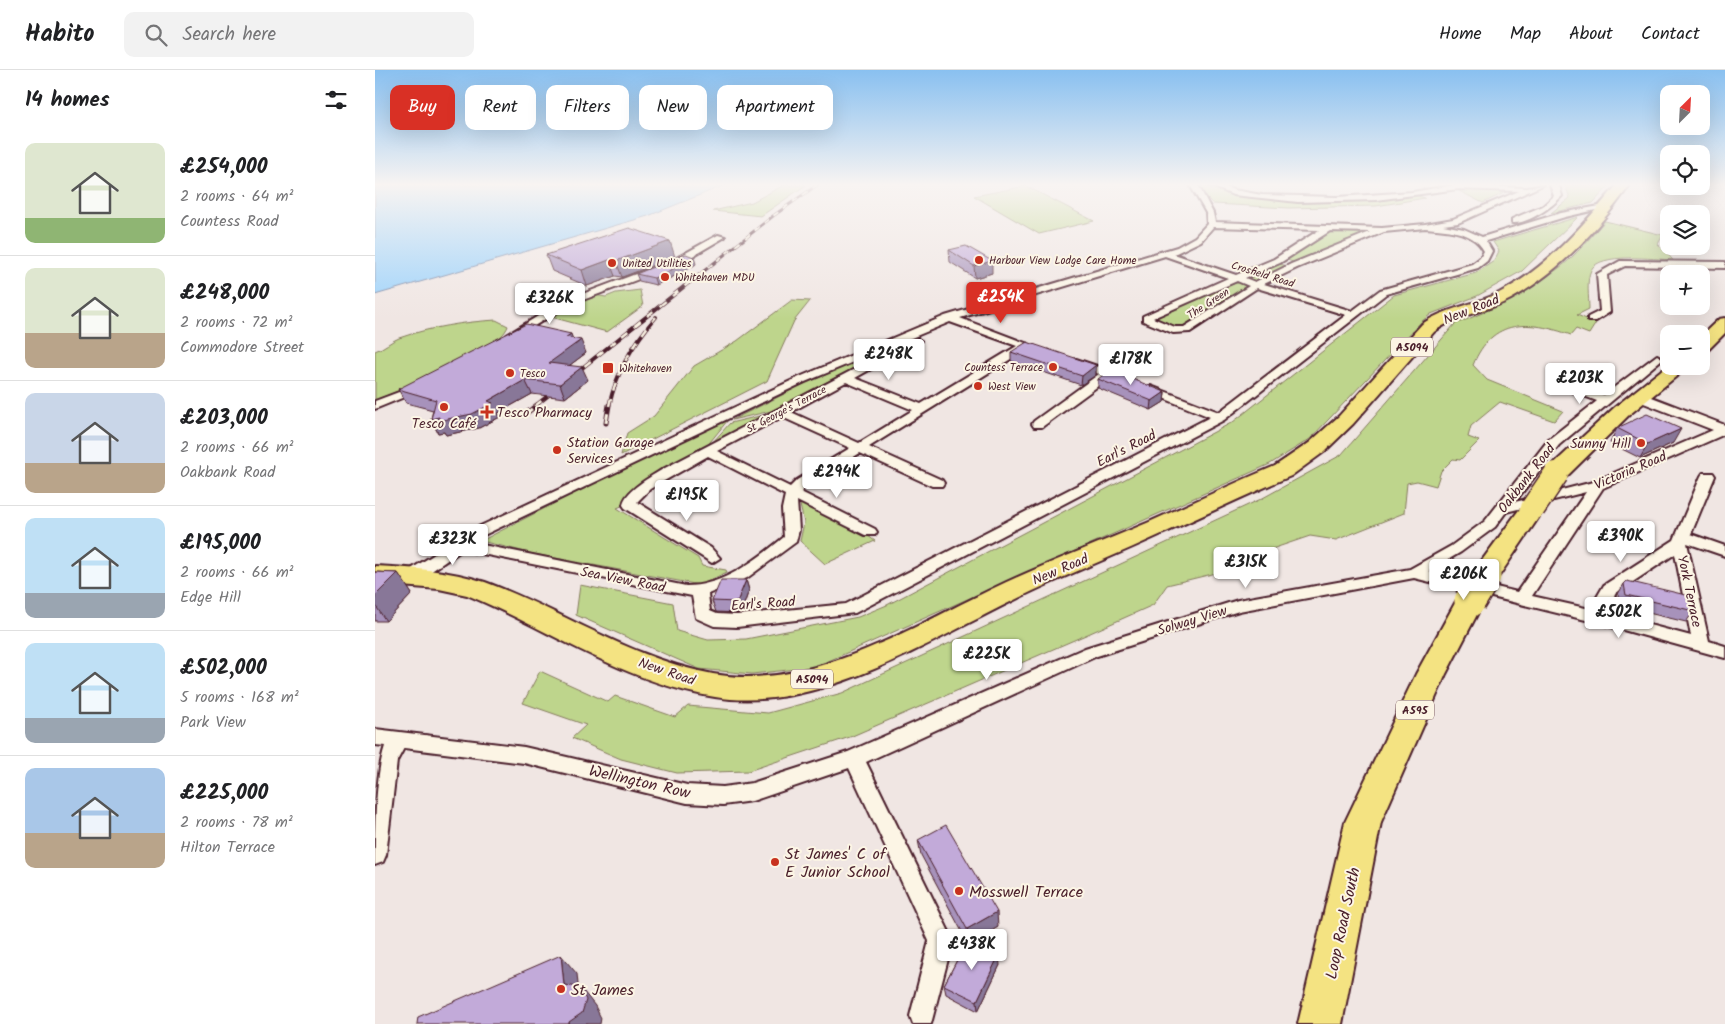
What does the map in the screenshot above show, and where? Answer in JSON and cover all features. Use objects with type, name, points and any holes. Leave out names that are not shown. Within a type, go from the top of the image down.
[{"type":"highway","points":[[1710,337],[1725,323]]},
{"type":"highway","name":"A595","points":[[1614,406],[1640,397],[1668,375]]},
{"type":"highway","name":"Loop Road South","points":[[1320,1024],[1363,822],[1431,674],[1477,589],[1556,474],[1614,406]]},
{"type":"main road","name":"New Road","points":[[411,577],[432,579],[476,589],[595,644],[680,678],[717,687],[745,688],[770,688],[805,682],[874,656],[1023,586],[1283,471],[1323,444],[1350,417],[1429,326],[1505,296],[1576,242],[1586,230]]},
{"type":"main road","name":"A5094","points":[[375,575],[411,577]]},
{"type":"street","points":[[411,577],[479,532],[801,380],[986,307],[1167,254],[1198,239],[1206,230]]},
{"type":"street","name":"The Green","points":[[1326,230],[1277,261],[1148,316],[1147,319],[1173,330],[1186,330],[1256,285],[1293,266],[1382,230]]},
{"type":"street","points":[[1369,230],[1387,230]]},
{"type":"street","points":[[1445,230],[1459,232],[1481,240],[1516,230]]},
{"type":"street","points":[[504,341],[563,304],[677,262],[721,237]]},
{"type":"street","name":"Earl's Road","points":[[701,592],[702,614],[714,620],[737,621],[849,609],[1220,417],[1383,292],[1475,266],[1484,259],[1488,251],[1481,240]]},
{"type":"street","name":"Crosfield Road","points":[[1167,254],[1237,279],[1352,314]]},
{"type":"street","points":[[1593,319],[1605,312],[1602,274],[1623,262],[1725,265]]},
{"type":"street","points":[[977,328],[989,318],[986,307]]},
{"type":"street","points":[[952,319],[1044,351]]},
{"type":"street","name":"St George's Terrace","points":[[712,558],[706,551],[630,505],[633,497],[645,486],[707,451],[952,319]]},
{"type":"street","points":[[701,592],[745,571],[791,539],[793,527],[788,512],[791,493],[801,483],[1026,345]]},
{"type":"street","points":[[1063,358],[1108,373],[1220,417]]},
{"type":"street","name":"Oakbank Road","points":[[1414,573],[1463,544],[1490,524],[1554,442],[1614,406],[1657,358]]},
{"type":"street","points":[[1038,424],[1108,373]]},
{"type":"street","points":[[845,378],[922,409]]},
{"type":"street","points":[[375,405],[431,382]]},
{"type":"street","points":[[1564,384],[1614,406]]},
{"type":"street","points":[[1640,397],[1724,429]]},
{"type":"street","points":[[781,412],[937,484]]},
{"type":"street","name":"Victoria Road","points":[[1503,509],[1598,485],[1724,429]]},
{"type":"street","points":[[707,451],[870,532]]},
{"type":"street","points":[[1594,616],[1610,589],[1682,540],[1708,476]]},
{"type":"street","points":[[1521,599],[1598,485]]},
{"type":"street","points":[[1682,540],[1725,551]]},
{"type":"street","name":"York Terrace","points":[[1682,540],[1701,646]]},
{"type":"street","name":"Sea View Road","points":[[459,545],[667,588],[701,592]]},
{"type":"street","points":[[1414,573],[1594,616],[1725,652]]},
{"type":"street","name":"Solway View","points":[[897,740],[1091,652],[1238,606],[1414,573]]},
{"type":"street","name":"Wellington Row","points":[[375,737],[524,755],[687,794],[723,796],[752,792],[855,758],[897,740]]},
{"type":"street","points":[[375,855],[387,760],[399,739]]},
{"type":"street","points":[[855,758],[941,940],[922,1016]]},
{"type":"green space","points":[[1031,230],[1058,230],[1039,234]]},
{"type":"green space","points":[[1329,230],[1374,231],[1296,263],[1284,259]]},
{"type":"green space","points":[[1535,230],[1565,230],[1522,271],[1477,296],[1431,314],[1421,322],[1310,439],[1270,464],[815,667],[752,674],[699,669],[576,615],[580,585],[673,603],[677,631],[708,640],[746,639],[858,617],[887,605],[1233,422],[1394,295],[1476,273],[1494,261],[1499,251],[1493,242]]},
{"type":"green space","points":[[1598,230],[1640,230],[1660,234],[1658,244],[1660,246],[1660,255],[1668,255],[1673,260],[1628,258],[1596,264],[1589,274],[1589,309],[1577,315],[1596,323],[1589,334],[1576,329],[1571,335],[1556,330],[1527,326],[1513,327],[1501,331],[1490,338],[1473,365],[1487,380],[1563,411],[1554,421],[1500,402],[1471,426],[1468,437],[1479,441],[1460,460],[1453,459],[1441,471],[1436,486],[1417,481],[1407,483],[1404,513],[1336,540],[1310,536],[1260,553],[1241,567],[1167,585],[1153,605],[1088,634],[850,737],[748,771],[677,773],[621,759],[572,738],[586,725],[523,703],[540,671],[608,702],[615,696],[675,717],[688,706],[768,713],[842,693],[1261,499],[1341,455],[1455,324],[1496,307],[1547,276],[1571,258]]},
{"type":"green space","points":[[1277,263],[1287,266],[1256,282],[1246,279]]},
{"type":"green space","points":[[1238,282],[1250,286],[1186,327],[1174,327],[1154,319],[1156,315]]},
{"type":"green space","points":[[640,290],[643,306],[607,332],[551,317],[594,295],[606,297],[616,293]]},
{"type":"green space","points":[[792,300],[810,301],[794,321],[767,381],[621,455],[627,433],[654,416],[694,366],[737,341]]},
{"type":"green space","points":[[496,320],[508,326],[501,336],[487,347],[449,369],[375,400],[375,351],[399,338],[423,331]]},
{"type":"green space","points":[[933,327],[771,411],[732,420],[798,387]]},
{"type":"green space","points":[[764,415],[712,443],[730,423]]},
{"type":"green space","points":[[728,420],[706,447],[641,483],[624,505],[617,508],[698,558],[702,566],[726,570],[727,572],[700,585],[534,554],[481,541],[586,487]]},
{"type":"green space","points":[[799,500],[875,541],[825,564],[800,541],[804,523]]},
{"type":"water","points":[[375,230],[601,230],[375,295]]},
{"type":"building","points":[[624,230],[634,230],[670,241],[616,261],[609,260],[582,270],[546,255]]},
{"type":"building","points":[[966,246],[992,261],[974,266],[949,250]]},
{"type":"building","points":[[686,254],[694,257],[654,278],[636,274]]},
{"type":"building","name":"Tesco","points":[[526,324],[571,334],[566,337],[581,340],[549,363],[582,367],[560,384],[525,380],[488,401],[493,403],[472,414],[438,421],[439,417],[431,419],[436,400],[398,389]]},
{"type":"building","points":[[1027,342],[1096,365],[1082,376],[1011,352]]},
{"type":"building","points":[[1110,370],[1165,392],[1152,401],[1098,379]]},
{"type":"building","points":[[1647,414],[1681,429],[1648,444],[1617,428]]},
{"type":"building","points":[[375,572],[398,573],[375,596]]},
{"type":"building","points":[[721,580],[746,580],[737,602],[712,601]]},
{"type":"building","points":[[1627,581],[1690,596],[1694,611],[1626,595],[1624,584]]},
{"type":"building","name":"Mosswell Terrace","points":[[946,825],[997,912],[967,929],[918,840]]},
{"type":"building","points":[[967,941],[999,955],[977,1001],[944,985]]},
{"type":"building","points":[[561,955],[564,985],[580,987],[586,1000],[582,1013],[569,1022],[569,1024],[417,1024],[418,1017]]},
{"type":"railway","points":[[689,283],[756,230]]},
{"type":"railway","points":[[572,376],[691,281]]},
{"type":"railway","points":[[609,406],[621,370],[633,348],[656,317]]},
{"type":"railway","points":[[535,406],[559,387]]},
{"type":"railway","points":[[524,415],[537,405]]},
{"type":"railway","points":[[606,423],[609,405]]},
{"type":"place","name":"Harbour View Lodge Care Home","points":[[979,260]]},
{"type":"place","name":"United Utilities","points":[[612,263]]},
{"type":"place","name":"Whitehaven MDU","points":[[665,277]]},
{"type":"place","name":"Countess Terrace","points":[[1053,367]]},
{"type":"place","name":"Whitehaven","points":[[608,368]]},
{"type":"place","name":"Tesco","points":[[510,373]]},
{"type":"place","name":"West View","points":[[978,386]]},
{"type":"place","name":"Tesco Café","points":[[444,407]]},
{"type":"place","name":"Tesco Pharmacy","points":[[487,412]]},
{"type":"place","name":"Sunny Hill","points":[[1641,443]]},
{"type":"place","name":"Station Garage Services","points":[[557,450]]},
{"type":"place","name":"St James' C of E Junior School","points":[[775,862]]},
{"type":"place","name":"Mosswell Terrace","points":[[959,891]]},
{"type":"place","name":"St James","points":[[561,989]]}]
